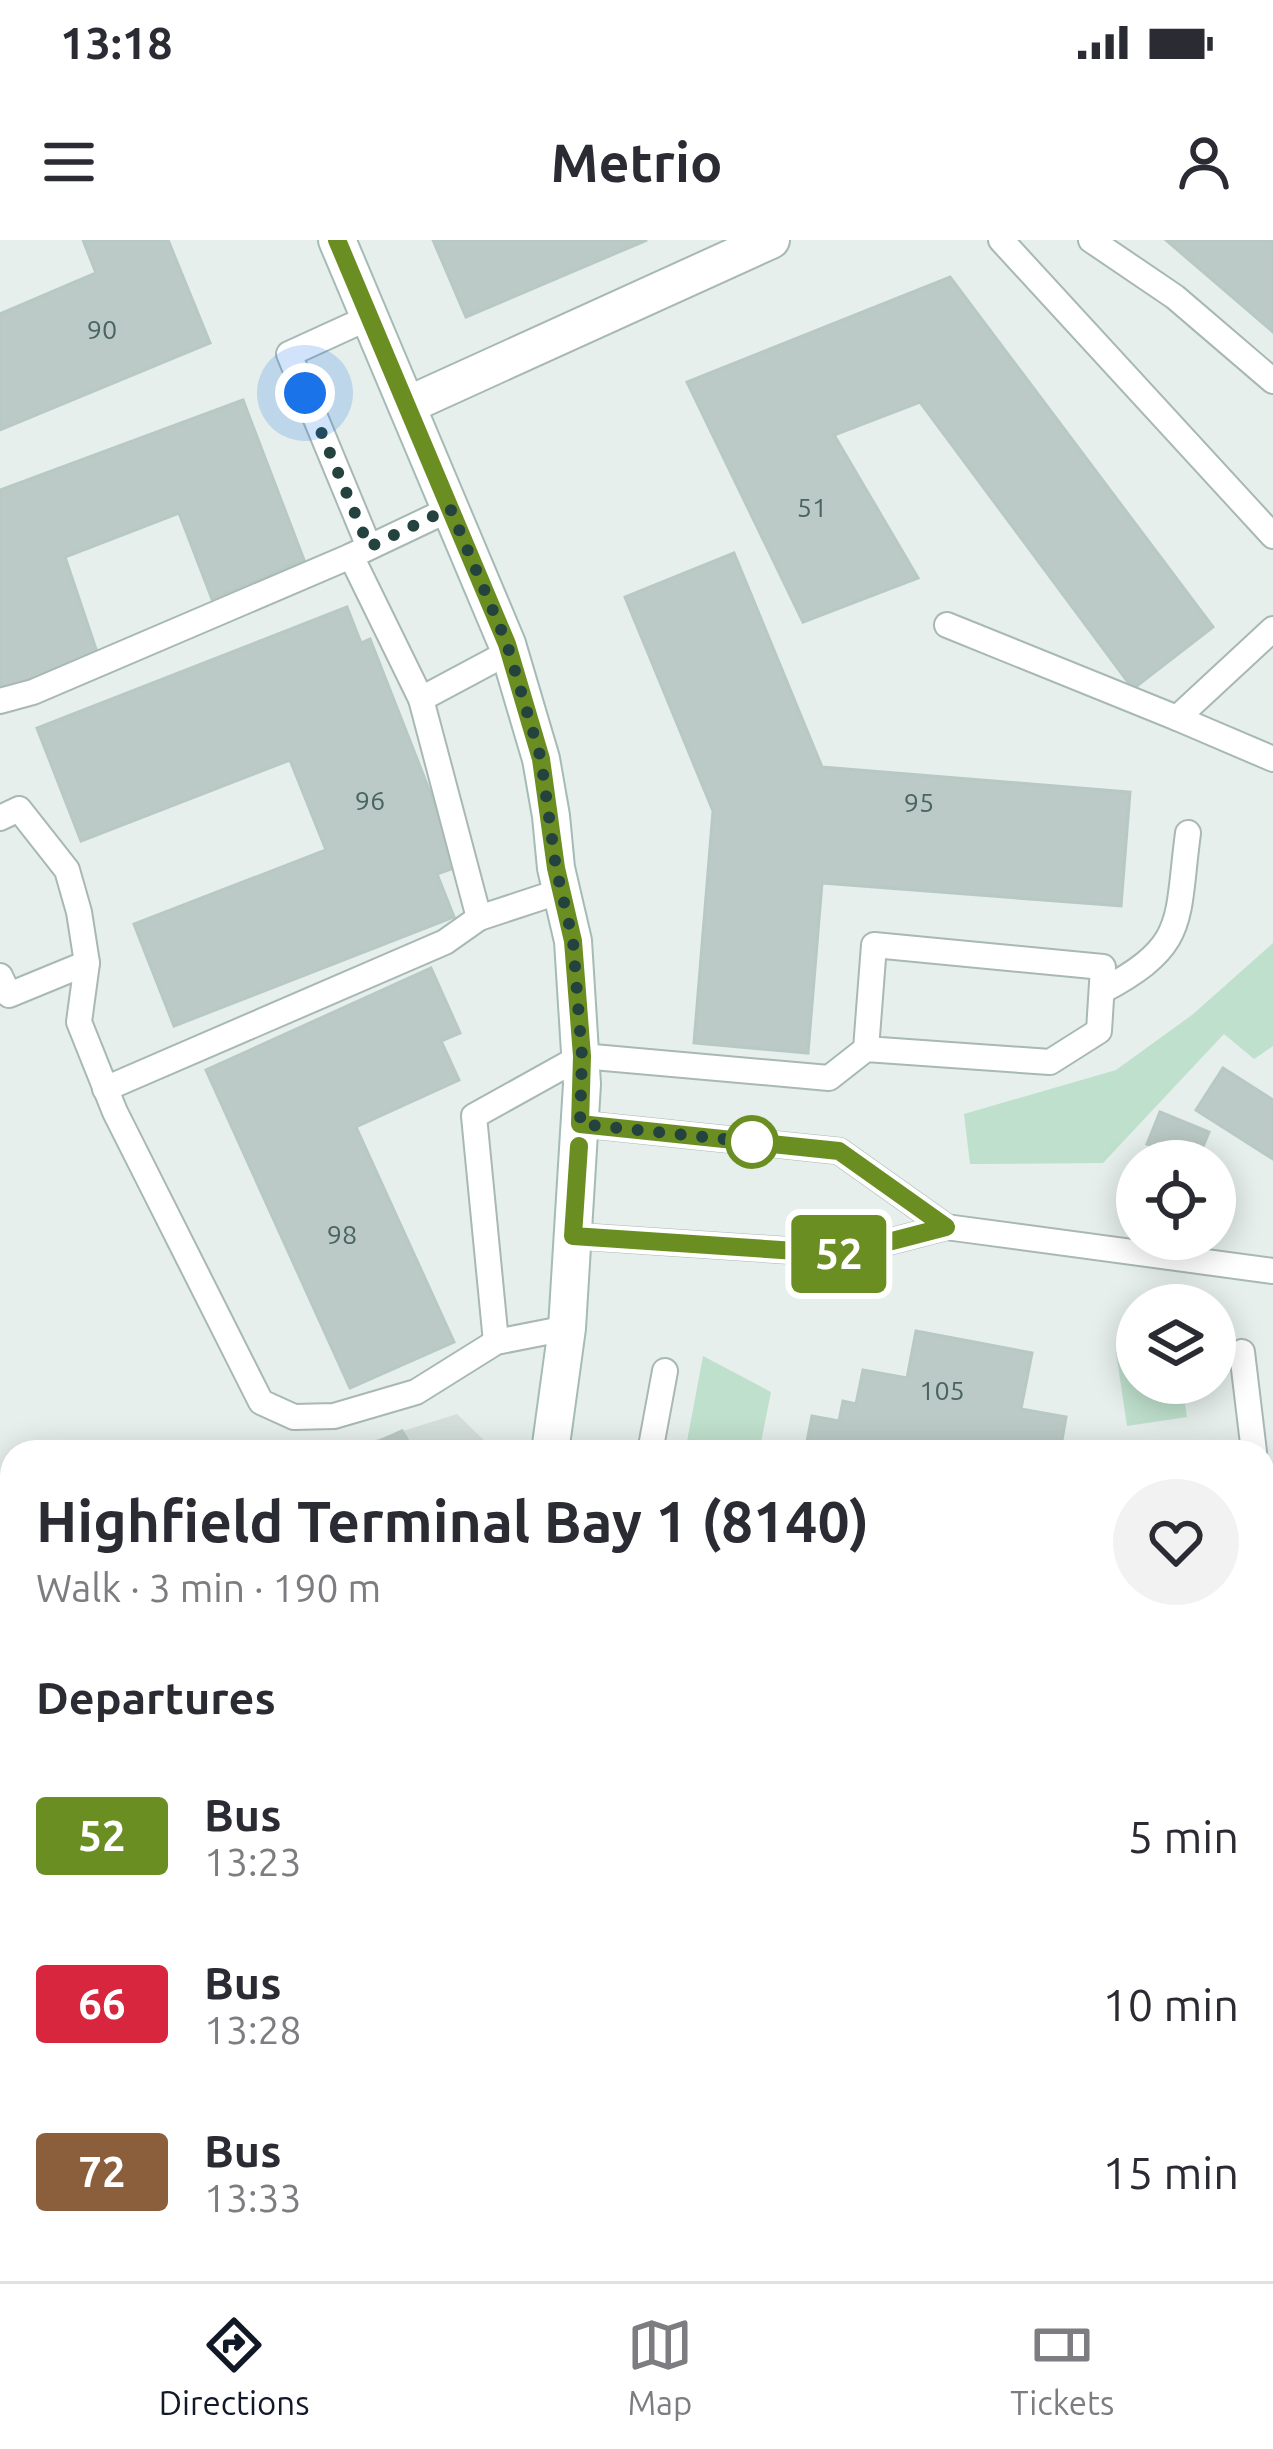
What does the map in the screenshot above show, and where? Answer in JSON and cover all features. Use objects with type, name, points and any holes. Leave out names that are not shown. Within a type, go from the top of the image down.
[{"type":"street","points":[[338,240],[509,652],[541,759],[573,941],[582,1056],[567,1328],[552,1440]]},
{"type":"street","points":[[408,405],[771,240]]},
{"type":"lane","points":[[1001,240],[1273,536]]},
{"type":"lane","points":[[1091,240],[1175,297],[1273,381]]},
{"type":"lane","points":[[370,317],[290,354],[360,551],[421,699],[479,917]]},
{"type":"lane","points":[[0,701],[33,692],[450,508]]},
{"type":"lane","points":[[947,625],[1273,759]]},
{"type":"lane","points":[[1177,718],[1273,629]]},
{"type":"lane","points":[[421,699],[509,652]]},
{"type":"lane","points":[[0,818],[20,809],[67,870],[87,963],[79,1022],[106,1089],[261,1402],[294,1418],[334,1416],[416,1392],[496,1342],[567,1328]]},
{"type":"lane","points":[[1102,992],[1140,970],[1174,936],[1188,833]]},
{"type":"lane","points":[[106,1089],[445,941],[479,917],[561,891]]},
{"type":"lane","points":[[496,1342],[474,1116],[582,1056],[829,1078],[866,1049],[1050,1062],[1099,1031],[1103,968],[874,945],[866,1049]]},
{"type":"lane","points":[[0,976],[10,994],[87,963]]},
{"type":"lane","points":[[580,1124],[839,1151],[946,1227]]},
{"type":"lane","points":[[573,1236],[842,1254],[946,1227],[1273,1271]]},
{"type":"lane","points":[[1242,1352],[1253,1440]]},
{"type":"lane","points":[[652,1440],[665,1371]]},
{"type":"shaded area","points":[[457,1414],[484,1440],[374,1440]]},
{"type":"green space","points":[[1273,943],[1273,1046],[1254,1059],[1224,1034],[1125,1140],[1116,1140],[1116,1149],[1103,1163],[970,1164],[964,1114],[1116,1070],[1192,1015]]},
{"type":"green space","points":[[703,1356],[771,1392],[761,1440],[687,1440]]},
{"type":"green space","points":[[1124,1404],[1185,1404],[1187,1417],[1127,1426]]},
{"type":"building","points":[[83,240],[168,240],[210,343],[0,430],[0,314],[96,273]]},
{"type":"building","points":[[433,240],[647,240],[466,317]]},
{"type":"building","points":[[1166,240],[1273,240],[1273,332]]},
{"type":"building","points":[[950,277],[1213,627],[1133,689],[920,402],[834,435],[918,578],[803,622],[687,382]]},
{"type":"building","points":[[243,400],[304,560],[212,599],[179,513],[65,557],[98,655],[0,691],[0,490]]},
{"type":"building","points":[[734,553],[822,767],[1130,792],[1121,906],[822,883],[808,1053],[694,1043],[713,811],[625,597]]},
{"type":"building","points":[[347,607],[361,643],[370,639],[459,866],[437,874],[454,917],[174,1026],[134,924],[326,850],[290,760],[81,841],[37,728]]},
{"type":"building","points":[[431,968],[460,1033],[441,1041],[459,1080],[356,1127],[454,1342],[350,1388],[206,1070]]},
{"type":"building","points":[[1223,1068],[1273,1100],[1273,1159],[1196,1110]]},
{"type":"building","points":[[1160,1112],[1209,1132],[1206,1140],[1149,1140]]},
{"type":"building","points":[[916,1331],[1032,1353],[1021,1409],[1066,1417],[1062,1440],[807,1440],[812,1416],[839,1421],[843,1401],[856,1404],[863,1370],[907,1378]]},
{"type":"building","points":[[402,1431],[408,1440],[382,1440]]},
{"type":"bus line","name":"52","points":[[337,240],[507,644],[541,759],[556,868],[573,941],[582,1056],[580,1124],[839,1151],[946,1227],[842,1254],[573,1236],[579,1146]]},
{"type":"route","points":[[305,393],[369,547],[450,508],[507,644],[541,759],[556,868],[573,941],[582,1056],[580,1124],[752,1142]]}]
